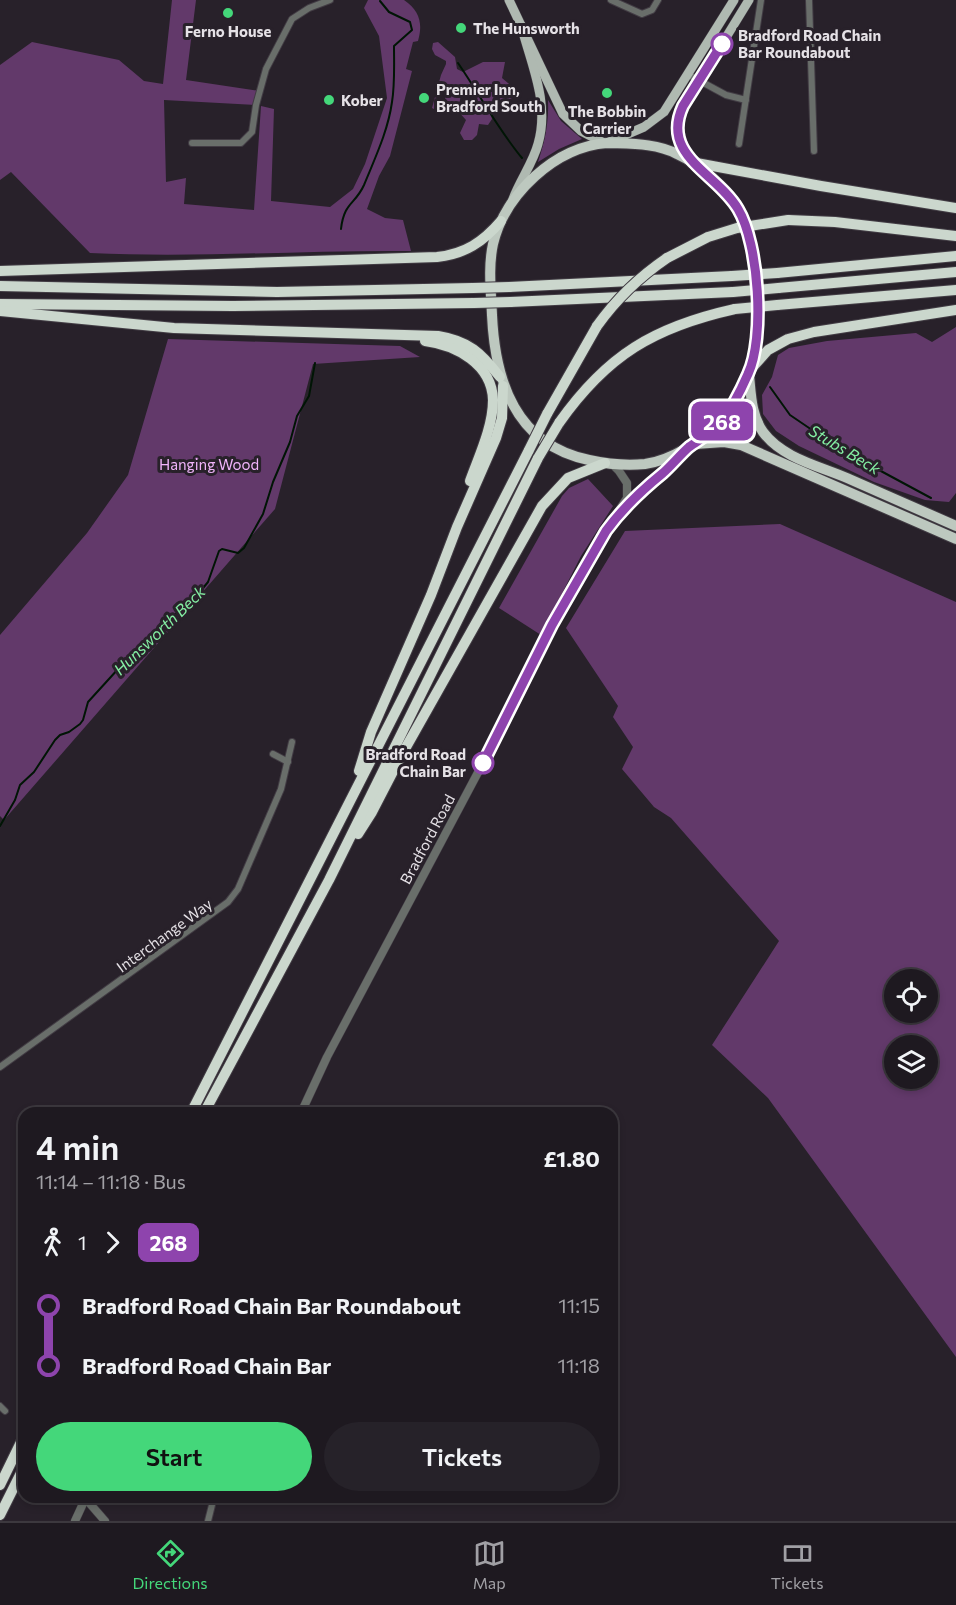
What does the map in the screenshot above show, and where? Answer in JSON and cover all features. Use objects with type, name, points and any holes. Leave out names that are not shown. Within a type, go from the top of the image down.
[{"type":"highway","points":[[0,271],[437,257],[457,254],[473,247],[489,234],[529,183],[550,164],[578,150],[606,143],[657,147],[677,154],[690,161],[727,192],[740,212],[751,243],[757,296],[757,322],[756,347],[749,371],[726,416],[712,432],[693,445],[653,463],[608,464],[568,455],[543,440],[520,417],[502,381],[481,354],[458,340],[438,336],[174,328],[0,311]]},
{"type":"highway","points":[[690,161],[821,186],[956,208]]},
{"type":"highway","points":[[194,1107],[547,414],[608,309],[633,284],[668,258],[708,237],[737,228],[788,220],[835,222],[956,236]]},
{"type":"highway","points":[[351,799],[371,732],[500,429],[504,410],[502,381],[493,343],[490,279],[492,250],[501,221]]},
{"type":"highway","points":[[0,286],[277,292],[473,288],[732,276],[956,256]]},
{"type":"highway","points":[[0,304],[233,306],[510,302],[733,292],[956,272]]},
{"type":"highway","points":[[207,1107],[329,880],[538,458],[559,423],[597,376],[634,347],[670,328],[703,316],[735,309],[956,290]]},
{"type":"highway","points":[[956,310],[814,332],[788,339],[768,350],[749,371],[756,418],[762,430],[775,444],[800,459],[956,526]]},
{"type":"highway","points":[[382,334],[457,349],[476,364],[489,385],[493,401],[491,416],[463,501],[457,527]]},
{"type":"highway","points":[[693,445],[724,442],[741,445],[956,539]]},
{"type":"highway","points":[[329,880],[372,812],[401,756],[542,506],[568,478],[608,464]]},
{"type":"highway","points":[[0,1485],[18,1448]]},
{"type":"highway","points":[[0,1515],[18,1479]]},
{"type":"main road","points":[[509,0],[563,114],[581,131],[606,143],[637,132],[657,118],[671,103],[734,0]]},
{"type":"main road","points":[[690,161],[680,140],[678,121],[683,106],[749,0]]},
{"type":"main road","points":[[510,207],[519,182],[538,145],[542,118],[540,92],[521,25]]},
{"type":"street","points":[[192,143],[241,143],[252,132],[256,105],[266,69],[292,19],[309,8],[330,0]]},
{"type":"street","points":[[611,0],[642,14],[652,10],[658,0]]},
{"type":"street","points":[[739,144],[762,0]]},
{"type":"street","points":[[808,0],[814,151]]},
{"type":"street","points":[[688,75],[726,95],[746,100]]},
{"type":"street","name":"Bradford Road","points":[[616,517],[693,445]]},
{"type":"street","name":"Bradford Road","points":[[304,1107],[327,1057],[492,746],[552,625],[627,498],[628,489],[625,477],[608,464]]},
{"type":"street","name":"Interchange Way","points":[[0,1066],[228,902],[238,889],[281,789],[292,742]]},
{"type":"street","points":[[273,754],[288,762]]},
{"type":"street","points":[[75,1521],[84,1503]]},
{"type":"street","points":[[90,1503],[105,1521]]},
{"type":"street","points":[[208,1521],[212,1503]]},
{"type":"green space","points":[[172,0],[196,0],[186,80],[260,91],[256,105],[164,100],[166,182],[186,178],[184,204],[254,210],[261,106],[274,109],[271,201],[330,207],[353,189],[365,164],[387,98],[379,36],[364,8],[368,0],[404,0],[414,9],[419,18],[420,29],[418,41],[413,42],[406,69],[412,71],[390,156],[379,176],[367,209],[385,218],[403,220],[411,251],[170,255],[90,253],[11,172],[0,180],[0,65],[32,42],[119,60],[144,81],[163,84]]},
{"type":"green space","points":[[438,42],[455,57],[457,69],[463,72],[483,62],[505,62],[502,78],[514,88],[512,98],[503,102],[498,109],[490,110],[492,119],[488,125],[479,124],[477,135],[472,140],[464,140],[460,133],[466,120],[457,110],[466,97],[472,93],[472,89],[466,93],[459,90],[460,101],[454,110],[446,106],[444,87],[434,109],[432,108],[446,64],[446,61],[435,55],[432,49],[433,43]]},
{"type":"green space","points":[[548,100],[561,121],[582,139],[538,162],[546,131]]},
{"type":"green space","points":[[956,327],[956,493],[949,502],[925,500],[874,482],[799,446],[776,431],[763,414],[762,395],[772,377],[778,355],[789,348],[827,341],[916,333],[932,342]]},
{"type":"green space","name":"Hanging Wood","points":[[168,339],[400,346],[420,357],[313,364],[275,509],[4,820],[0,816],[0,635],[87,533],[128,475]]},
{"type":"green space","points":[[588,479],[613,506],[581,556],[541,635],[499,608],[562,496],[569,488]]},
{"type":"green space","points":[[780,524],[956,602],[956,1357],[768,1098],[712,1045],[779,941],[671,818],[654,807],[622,769],[633,747],[613,717],[618,706],[566,628],[625,531]]},
{"type":"waterway","name":"Hunsworth Beck","points":[[341,229],[347,208],[364,185],[381,144],[394,88],[394,46],[412,30],[410,22],[389,12],[380,1]]},
{"type":"waterway","name":"Stubs Beck","points":[[458,63],[522,158]]},
{"type":"waterway","name":"Hunsworth Beck","points":[[0,826],[15,800],[20,785],[34,772],[55,740],[80,724],[88,702],[129,657],[163,623],[190,604],[208,582],[219,551],[222,549],[238,553],[244,548],[263,514],[273,482],[290,442],[297,416],[309,396],[315,363]]},
{"type":"waterway","name":"Stubs Beck","points":[[770,387],[790,415],[840,449],[931,498]]},
{"type":"bus line","name":"268","points":[[483,763],[552,625],[606,531],[616,517],[653,480],[690,446],[720,424],[750,370],[757,339],[757,296],[751,243],[740,212],[727,192],[689,160],[677,128],[683,106],[722,44]]},
{"type":"place","name":"Ferno House","points":[[228,13]]},
{"type":"place","name":"The Hunsworth","points":[[461,28]]},
{"type":"place","name":"Bradford Road Chain Bar Roundabout","points":[[722,44]]},
{"type":"place","name":"The Bobbin Carrier","points":[[607,93]]},
{"type":"place","name":"Premier Inn, Bradford South","points":[[424,98]]},
{"type":"place","name":"Kober","points":[[329,100]]},
{"type":"place","name":"Bradford Road Chain Bar","points":[[483,763]]}]
